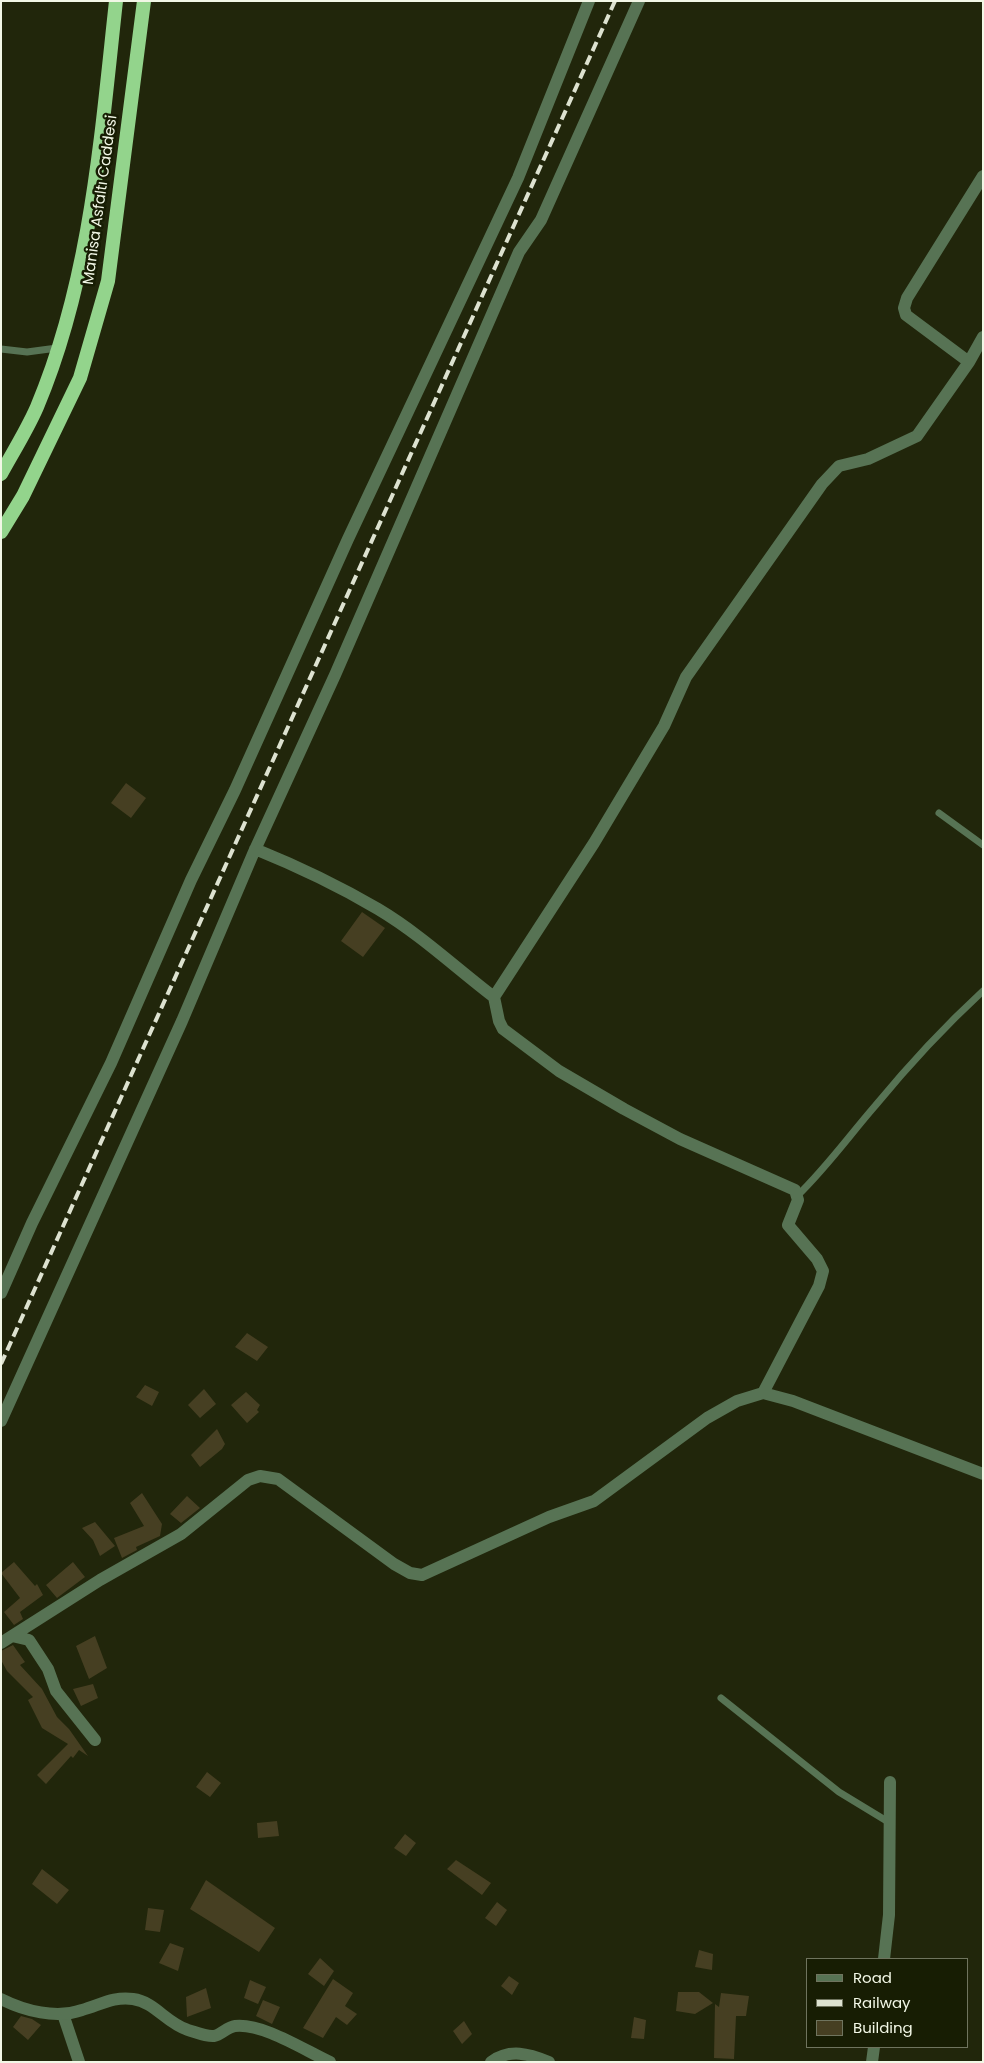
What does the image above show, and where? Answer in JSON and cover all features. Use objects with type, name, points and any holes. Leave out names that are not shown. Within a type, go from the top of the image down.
[{"type":"highway","name":"Manisa Asfaltı Caddesi","points":[[1,474],[37,407],[57,348],[92,211],[116,1]]},
{"type":"highway","name":"Manisa Asfaltı Caddesi","points":[[1,532],[23,496],[80,378],[108,281],[144,1]]},
{"type":"street","points":[[1,1293],[32,1223],[111,1062],[191,880],[235,790],[348,538],[518,178],[589,1]]},
{"type":"street","points":[[1,1420],[182,1021],[255,850],[335,675],[519,252],[541,220],[639,1]]},
{"type":"street","points":[[969,362],[906,315],[904,308],[914,286],[983,176]]},
{"type":"street","points":[[494,997],[594,843],[664,726],[686,676],[822,484],[838,466],[868,459],[917,436],[969,362],[983,337]]},
{"type":"street","points":[[255,850],[292,864],[379,909],[494,997],[498,1020],[508,1035],[559,1071],[680,1139],[795,1190],[798,1200],[788,1225],[817,1259],[823,1271],[820,1286],[764,1393]]},
{"type":"street","points":[[7,1639],[100,1580],[181,1534],[248,1480],[260,1476],[278,1479],[394,1564],[410,1573],[422,1575],[549,1517],[594,1501],[707,1418],[737,1401],[764,1393],[793,1401],[983,1474]]},
{"type":"street","points":[[7,1639],[29,1640],[48,1669],[56,1692],[95,1740]]},
{"type":"street","points":[[884,1958],[889,1914],[890,1782]]},
{"type":"street","points":[[1,1998],[13,2005],[46,2013],[63,2014],[80,2011],[116,1998],[135,1999],[152,2005],[169,2022],[188,2030],[214,2036],[234,2026],[260,2028],[330,2062]]},
{"type":"street","points":[[63,2014],[79,2062]]},
{"type":"street","points":[[872,2062],[874,2048]]},
{"type":"street","points":[[491,2062],[510,2053],[528,2054],[549,2062]]},
{"type":"lane","points":[[1,349],[26,352],[57,348]]},
{"type":"lane","points":[[939,814],[983,845]]},
{"type":"lane","points":[[797,1196],[817,1176],[882,1098],[961,1011],[983,991]]},
{"type":"lane","points":[[721,1698],[839,1792],[890,1823]]},
{"type":"building","points":[[126,783],[146,798],[131,818],[111,803]]},
{"type":"building","points":[[362,912],[385,928],[363,957],[341,941]]},
{"type":"building","points":[[247,1333],[268,1347],[257,1361],[235,1347]]},
{"type":"building","points":[[145,1385],[159,1392],[152,1406],[136,1397]]},
{"type":"building","points":[[204,1389],[216,1404],[200,1418],[188,1405]]},
{"type":"building","points":[[246,1392],[260,1405],[257,1410],[259,1412],[247,1423],[231,1405]]},
{"type":"building","points":[[217,1429],[225,1444],[222,1449],[200,1467],[191,1455]]},
{"type":"building","points":[[142,1493],[162,1524],[160,1536],[136,1547],[137,1550],[122,1558],[114,1538],[144,1526],[130,1503]]},
{"type":"building","points":[[187,1496],[200,1508],[181,1523],[170,1514]]},
{"type":"building","points":[[95,1522],[115,1546],[100,1556],[93,1540],[82,1528]]},
{"type":"building","points":[[14,1562],[35,1586],[37,1584],[43,1595],[20,1612],[23,1619],[14,1625],[4,1612],[20,1598],[1,1573]]},
{"type":"building","points":[[73,1562],[85,1577],[57,1598],[46,1585]]},
{"type":"building","points":[[95,1636],[107,1668],[89,1679],[76,1646]]},
{"type":"building","points":[[13,1645],[25,1662],[20,1665],[42,1689],[57,1717],[69,1729],[88,1756],[79,1750],[73,1758],[71,1756],[46,1784],[37,1775],[68,1744],[42,1728],[28,1700],[33,1697],[7,1671],[1,1660],[1,1651]]},
{"type":"building","points":[[93,1684],[98,1698],[81,1706],[73,1689]]},
{"type":"building","points":[[207,1772],[221,1783],[210,1797],[196,1787]]},
{"type":"building","points":[[277,1821],[279,1836],[258,1838],[257,1823]]},
{"type":"building","points":[[405,1834],[416,1843],[406,1856],[394,1848]]},
{"type":"building","points":[[456,1860],[491,1883],[482,1895],[447,1869]]},
{"type":"building","points":[[42,1869],[69,1890],[57,1904],[32,1884]]},
{"type":"building","points":[[206,1880],[275,1928],[259,1952],[190,1909]]},
{"type":"building","points":[[497,1902],[507,1910],[496,1926],[485,1918]]},
{"type":"building","points":[[148,1908],[164,1910],[160,1932],[145,1930]]},
{"type":"building","points":[[170,1943],[184,1948],[178,1971],[159,1963]]},
{"type":"building","points":[[699,1950],[713,1954],[712,1970],[695,1967]]},
{"type":"building","points":[[320,1958],[334,1971],[324,1986],[308,1974]]},
{"type":"building","points":[[509,1976],[519,1983],[512,1995],[501,1986]]},
{"type":"building","points":[[333,1979],[353,1993],[345,2006],[357,2014],[347,2025],[336,2017],[323,2038],[303,2028]]},
{"type":"building","points":[[250,1980],[266,1987],[258,2004],[244,1998]]},
{"type":"building","points":[[206,1988],[211,2008],[187,2017],[186,1997]]},
{"type":"building","points":[[678,1992],[699,1992],[713,2003],[695,2014],[676,2011]]},
{"type":"building","points":[[721,1993],[749,1996],[746,2016],[736,2016],[734,2059],[714,2058],[715,2004],[719,2007]]},
{"type":"building","points":[[263,2000],[280,2007],[272,2024],[256,2016]]},
{"type":"building","points":[[21,2016],[32,2019],[41,2025],[28,2040],[13,2027]]},
{"type":"building","points":[[634,2017],[646,2020],[644,2039],[631,2038]]},
{"type":"building","points":[[464,2021],[472,2034],[462,2044],[453,2031]]},
{"type":"railway","points":[[1,1364],[615,1]]}]
